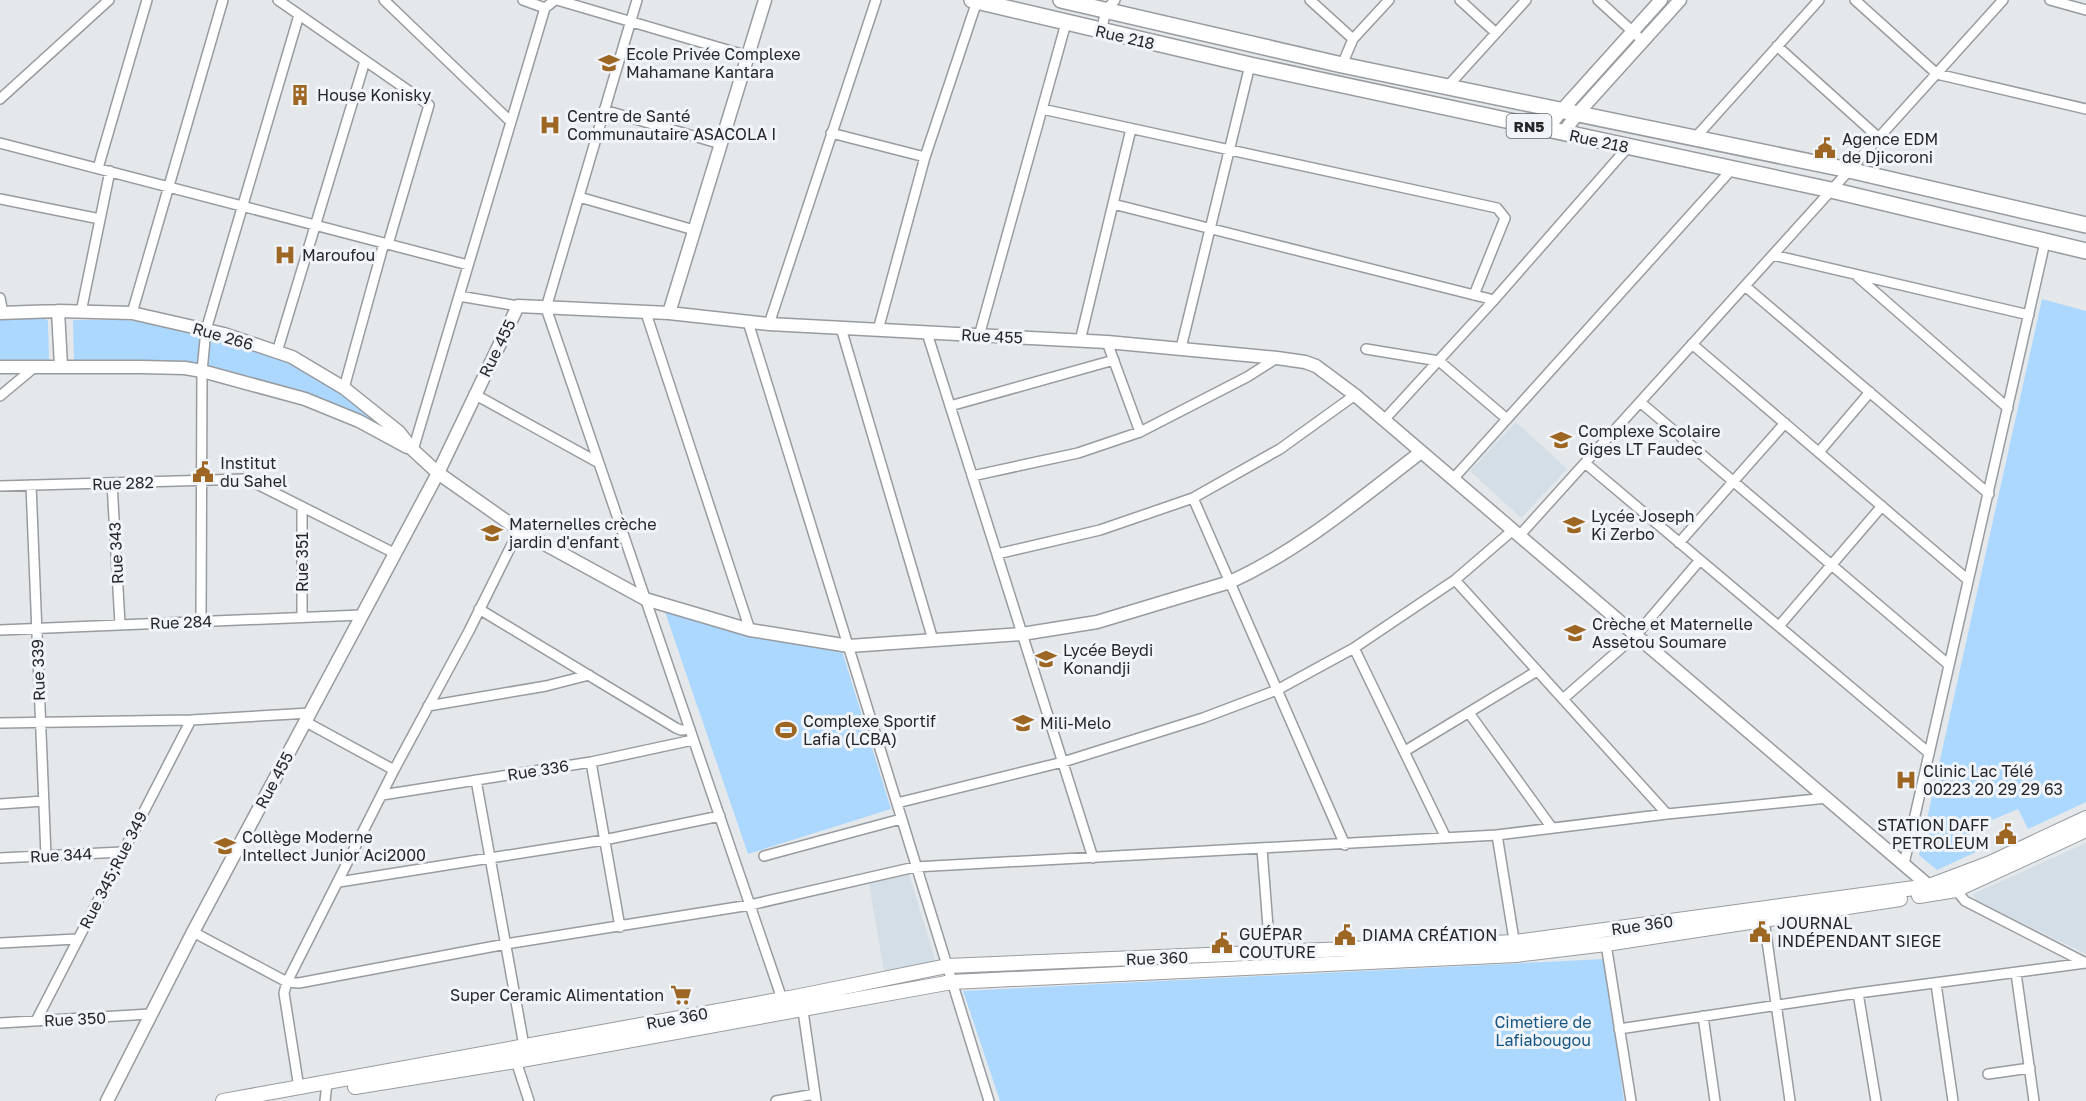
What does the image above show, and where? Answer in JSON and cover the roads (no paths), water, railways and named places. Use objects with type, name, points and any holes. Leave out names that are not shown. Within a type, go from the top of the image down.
[{"type":"highway","name":"Rue 218","points":[[1061,0],[1110,5],[1342,65],[1850,170],[2086,225]]},
{"type":"highway","name":"Rue 218","points":[[974,1],[1251,66],[1831,190],[2086,251]]},
{"type":"main road","name":"Rue 360","points":[[278,1101],[516,1061],[952,982],[1606,944],[1764,920],[1930,890],[2086,818]]},
{"type":"main road","name":"Rue 360","points":[[223,1101],[299,1089],[326,1092],[524,1046],[800,996],[947,966],[1270,953],[1516,948],[1930,890],[1956,890],[2086,831]]},
{"type":"street","points":[[0,99],[109,0]]},
{"type":"street","points":[[98,168],[147,0]]},
{"type":"street","points":[[132,313],[222,0]]},
{"type":"street","points":[[278,0],[429,105],[344,388]]},
{"type":"street","points":[[384,0],[511,122]]},
{"type":"street","points":[[523,0],[545,8]]},
{"type":"street","points":[[413,450],[545,8],[556,0],[748,56]]},
{"type":"street","points":[[637,0],[546,308],[782,999]]},
{"type":"street","points":[[669,313],[765,0]]},
{"type":"street","points":[[769,324],[876,0]]},
{"type":"street","points":[[1310,0],[1353,39]]},
{"type":"street","points":[[1342,65],[1353,39],[1389,0]]},
{"type":"street","points":[[1460,0],[1496,33]]},
{"type":"street","points":[[1448,86],[1526,0]]},
{"type":"street","points":[[1598,0],[1643,41]]},
{"type":"street","points":[[1547,130],[1561,111],[1661,0]]},
{"type":"street","points":[[1563,133],[1578,113],[1680,0]]},
{"type":"street","points":[[1694,139],[1819,0]]},
{"type":"street","points":[[1855,0],[1937,74],[2086,109]]},
{"type":"street","points":[[897,803],[1063,762],[1203,718],[1277,690],[1354,648],[1455,580],[1516,533],[1585,463],[2003,0]]},
{"type":"street","points":[[2050,0],[2086,10]]},
{"type":"street","points":[[878,330],[925,157],[974,1]]},
{"type":"street","points":[[1101,32],[1110,5]]},
{"type":"street","points":[[201,622],[202,371],[206,330],[299,15]]},
{"type":"street","points":[[979,336],[1066,23]]},
{"type":"street","points":[[1777,46],[1879,138]]},
{"type":"street","points":[[277,352],[365,61]]},
{"type":"street","points":[[1181,348],[1251,66]]},
{"type":"street","points":[[1042,110],[1497,208],[1505,218],[1474,295]]},
{"type":"street","points":[[604,111],[721,144]]},
{"type":"street","points":[[1080,341],[1131,129]]},
{"type":"street","points":[[831,133],[925,157]]},
{"type":"street","points":[[0,143],[468,265]]},
{"type":"street","points":[[1384,420],[1494,300],[1628,147]]},
{"type":"street","points":[[1453,479],[1732,169]]},
{"type":"street","points":[[81,312],[110,171]]},
{"type":"street","points":[[579,197],[694,230]]},
{"type":"street","points":[[0,199],[100,219]]},
{"type":"street","points":[[1113,204],[1494,300]]},
{"type":"street","points":[[1904,864],[2045,242]]},
{"type":"street","points":[[1773,255],[2029,315]]},
{"type":"street","points":[[1857,276],[2008,408]]},
{"type":"street","points":[[1745,286],[1989,494]]},
{"type":"street","points":[[459,296],[518,306]]},
{"type":"street","points":[[0,298],[2,313]]},
{"type":"street","name":"Rue 455","points":[[107,1101],[193,932],[438,473],[518,306],[669,313],[769,324],[1107,342],[1276,358],[1316,366],[1354,395]]},
{"type":"street","points":[[58,311],[61,366]]},
{"type":"street","name":"Rue 266","points":[[2,313],[58,311],[132,313],[206,330],[292,357],[344,388],[399,432],[413,450],[438,473],[519,530],[645,599],[750,630],[849,646],[1022,634],[1097,622],[1230,582],[1249,573],[1325,525],[1421,452]]},
{"type":"street","points":[[646,313],[750,630]]},
{"type":"street","points":[[748,322],[989,1101]]},
{"type":"street","points":[[841,328],[933,640]]},
{"type":"street","points":[[927,333],[1093,858]]},
{"type":"street","points":[[1107,342],[1140,432]]},
{"type":"street","points":[[1692,344],[1968,580]]},
{"type":"street","points":[[1366,349],[1439,361],[1507,418]]},
{"type":"street","points":[[972,476],[1078,453],[1140,432],[1247,377],[1276,358]]},
{"type":"street","points":[[950,406],[1114,360]]},
{"type":"street","points":[[0,396],[36,366]]},
{"type":"street","name":"Rue 266","points":[[0,367],[174,368],[202,371],[305,399],[359,420],[413,450]]},
{"type":"street","points":[[1819,452],[1870,392]]},
{"type":"street","points":[[474,394],[599,463]]},
{"type":"street","points":[[997,554],[1100,530],[1193,498],[1280,449],[1354,395],[1904,864],[1930,890]]},
{"type":"street","points":[[1640,402],[1949,665]]},
{"type":"street","points":[[1679,543],[1785,423]]},
{"type":"street","points":[[1585,463],[1929,753]]},
{"type":"street","name":"Rue 282","points":[[0,486],[247,479],[302,508]]},
{"type":"street","name":"Rue 343","points":[[112,483],[120,624]]},
{"type":"street","name":"Rue 339","points":[[31,485],[46,856]]},
{"type":"street","points":[[1193,498],[1345,845]]},
{"type":"street","points":[[1779,626],[1882,506]]},
{"type":"street","points":[[302,508],[394,553]]},
{"type":"street","name":"Rue 351","points":[[302,508],[302,616]]},
{"type":"street","points":[[299,1089],[284,993],[286,982],[519,530]]},
{"type":"street","points":[[1563,699],[1636,635],[1700,560]]},
{"type":"street","points":[[1455,580],[1667,814]]},
{"type":"street","points":[[479,609],[676,728],[690,729]]},
{"type":"street","name":"Rue 284","points":[[0,630],[361,615]]},
{"type":"street","points":[[1354,648],[1446,838]]},
{"type":"street","points":[[1405,751],[1537,671]]},
{"type":"street","points":[[428,706],[546,686],[589,675]]},
{"type":"street","points":[[1469,713],[1552,828]]},
{"type":"street","points":[[0,723],[308,717],[394,770]]},
{"type":"street","name":"Rue 345;Rue 349","points":[[36,1021],[190,720]]},
{"type":"street","name":"Rue 336","points":[[382,795],[591,762],[693,740]]},
{"type":"street","points":[[591,762],[620,927]]},
{"type":"street","points":[[476,780],[524,1046]]},
{"type":"street","points":[[193,932],[286,982],[298,983],[506,944],[750,904],[915,867],[1497,835],[1667,814],[1827,798]]},
{"type":"street","points":[[0,804],[44,801]]},
{"type":"street","points":[[339,882],[604,840],[720,816]]},
{"type":"street","points":[[764,856],[901,819]]},
{"type":"street","points":[[1497,835],[1516,948]]},
{"type":"street","points":[[1262,849],[1270,953]]},
{"type":"street","name":"Rue 344","points":[[0,858],[122,852]]},
{"type":"street","points":[[1956,890],[1965,901],[2086,963]]},
{"type":"street","points":[[1764,920],[1790,1101]]},
{"type":"street","points":[[0,943],[77,939]]},
{"type":"street","points":[[1606,944],[1631,1101]]},
{"type":"street","points":[[1619,1029],[1858,993],[2086,963]]},
{"type":"street","points":[[2016,973],[2034,1101]]},
{"type":"street","points":[[1936,984],[1953,1101]]},
{"type":"street","points":[[1858,993],[1876,1101]]},
{"type":"street","points":[[776,1101],[816,1097],[800,996]]},
{"type":"street","name":"Rue 350","points":[[0,1023],[150,1014]]},
{"type":"street","points":[[1704,1016],[1715,1101]]},
{"type":"street","points":[[516,1061],[530,1101]]},
{"type":"street","points":[[1988,1074],[2030,1068]]},
{"type":"place","name":"Ecole Privée Complexe Mahamane Kantara","points":[[609,63]]},
{"type":"place","name":"House Konisky","points":[[300,95]]},
{"type":"place","name":"Centre de Santé Communautaire ASACOLA I","points":[[550,125]]},
{"type":"place","name":"Agence EDM de Djicoroni","points":[[1825,148]]},
{"type":"place","name":"Maroufou","points":[[285,255]]},
{"type":"place","name":"Complexe Scolaire Giges LT Faudec","points":[[1561,440]]},
{"type":"place","name":"Institut du Sahel","points":[[203,472]]},
{"type":"place","name":"Lycée Joseph Ki Zerbo","points":[[1574,525]]},
{"type":"place","name":"Maternelles crèche jardin d'enfant","points":[[492,533]]},
{"type":"place","name":"Crèche et Maternelle Assetou Soumare","points":[[1575,633]]},
{"type":"place","name":"Lycée Beydi Konandji","points":[[1046,659]]},
{"type":"place","name":"Mili-Melo","points":[[1023,723]]},
{"type":"place","name":"Complexe Sportif Lafia (LCBA)","points":[[786,730]]},
{"type":"place","name":"Clinic Lac Télé 00223 20 29 29 63","points":[[1906,780]]},
{"type":"place","name":"STATION DAFF PETROLEUM","points":[[2006,834]]},
{"type":"place","name":"Collège Moderne Intellect Junior Aci2000","points":[[225,846]]},
{"type":"place","name":"JOURNAL INDÉPENDANT SIEGE","points":[[1760,932]]},
{"type":"place","name":"DIAMA CRÉATION","points":[[1345,935]]},
{"type":"place","name":"GUÉPAR COUTURE","points":[[1222,943]]},
{"type":"place","name":"Super Ceramic Alimentation","points":[[681,995]]},
{"type":"park label","name":"Cimetiere de Lafiabougou","points":[[1543,1031]]}]
